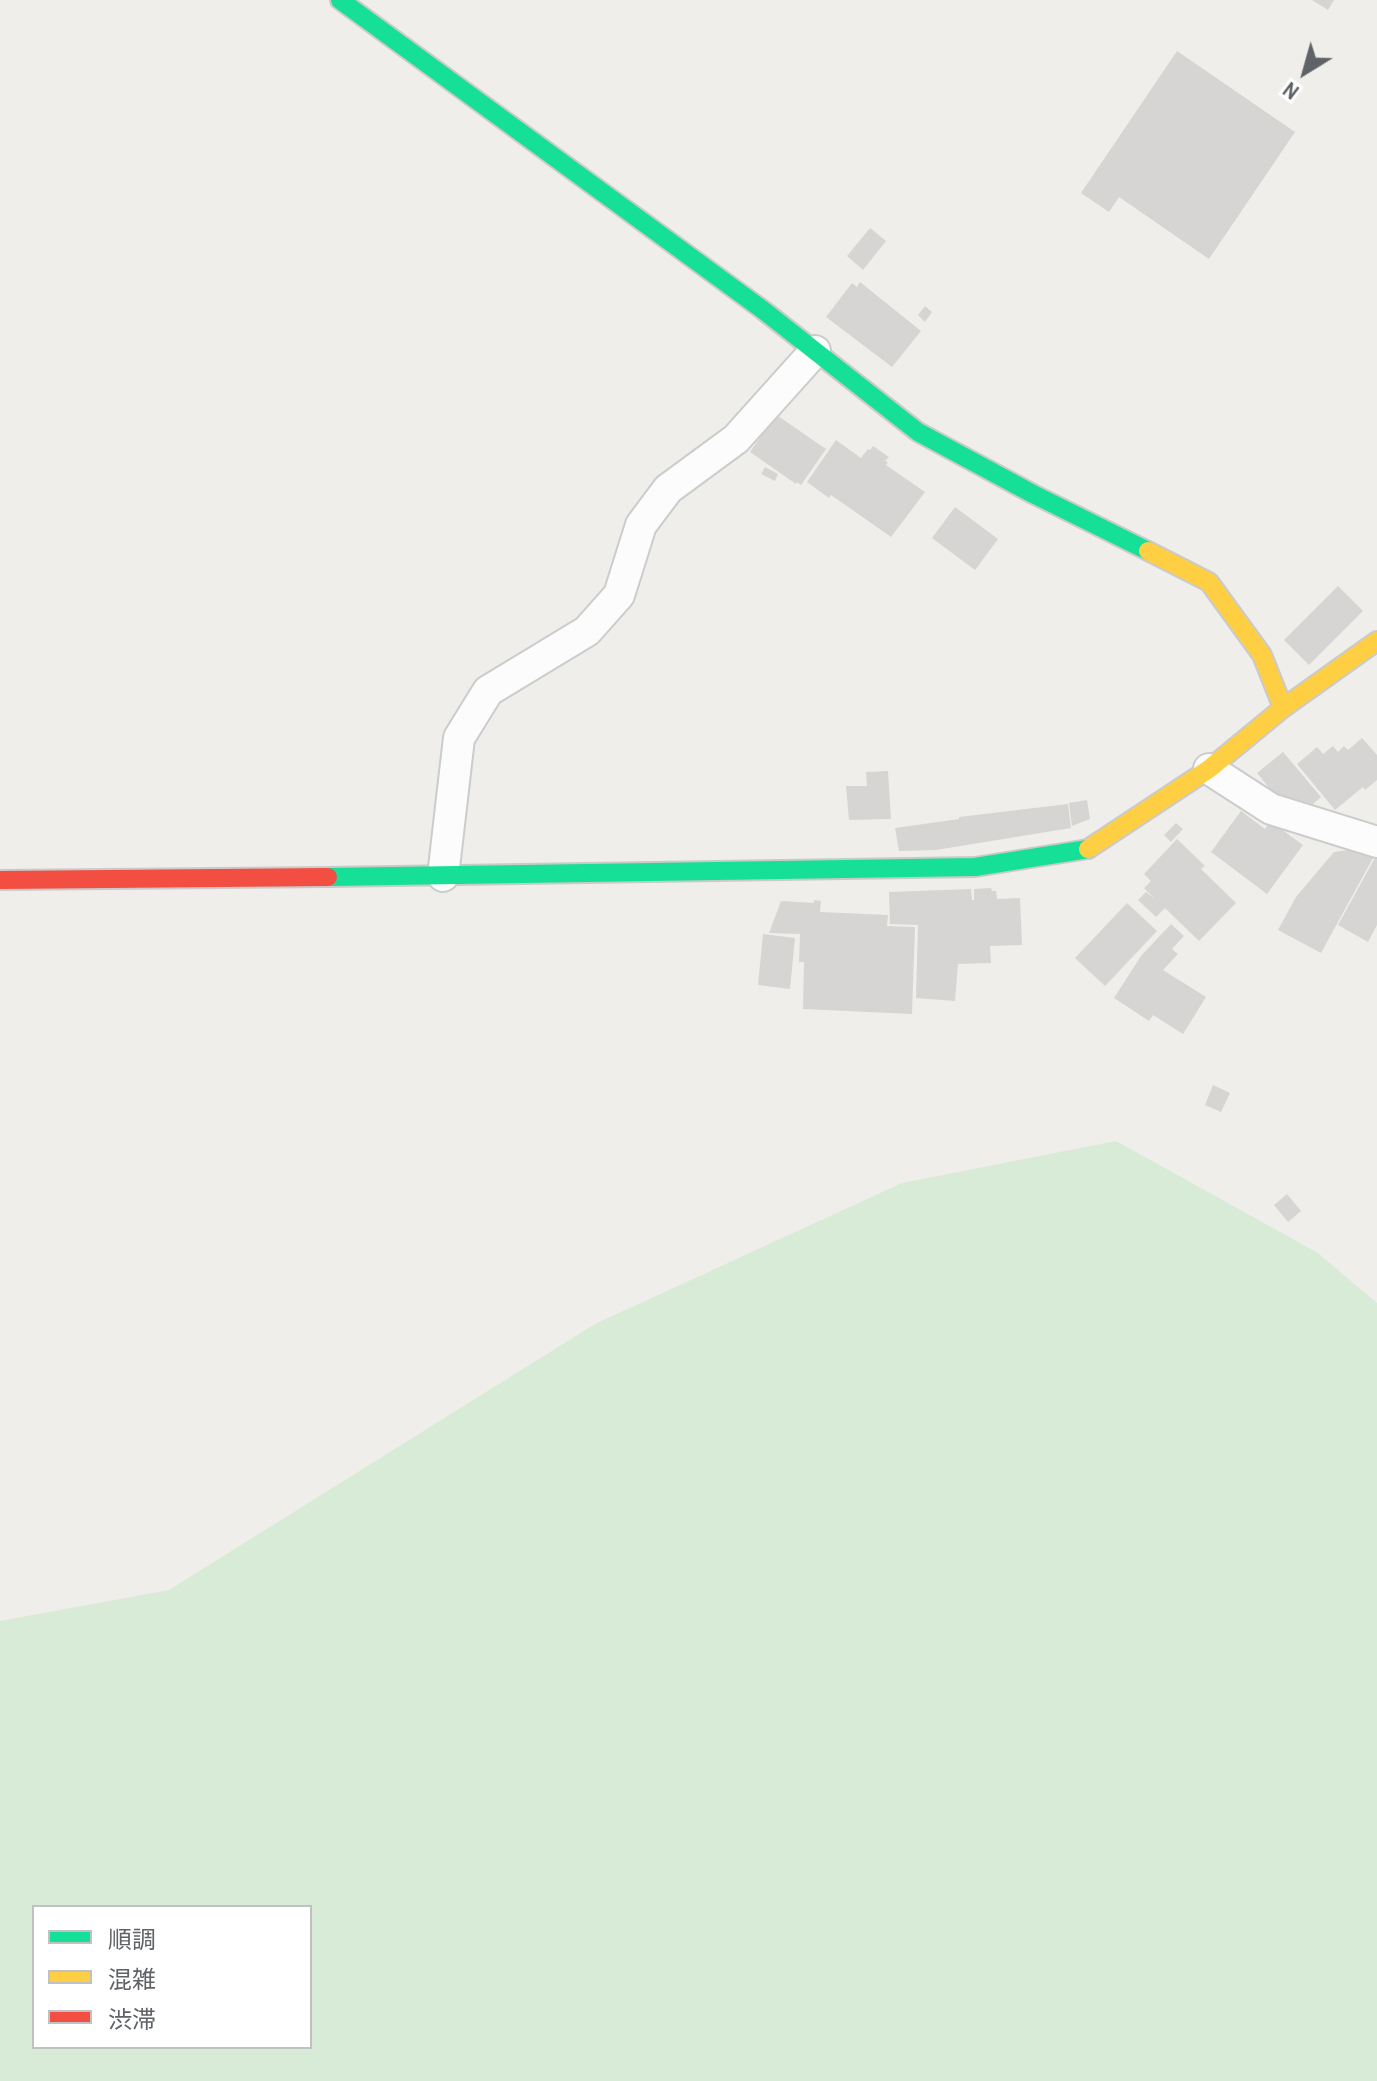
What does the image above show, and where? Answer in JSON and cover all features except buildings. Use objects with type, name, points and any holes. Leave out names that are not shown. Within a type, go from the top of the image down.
[{"type":"street","points":[[340,0],[763,310],[918,432],[1033,494],[1209,582],[1262,655],[1283,708]]},
{"type":"street","points":[[443,876],[459,738],[488,691],[587,631],[619,595],[641,525],[668,489],[736,439],[815,351]]},
{"type":"street","points":[[0,880],[975,867],[1090,849],[1209,769],[1283,708],[1377,641]]},
{"type":"street","points":[[1209,769],[1271,809],[1377,842]]},
{"type":"green space","points":[[1116,1141],[1318,1253],[1377,1303],[1377,2081],[0,2081],[0,1621],[169,1590],[595,1324],[902,1183]]},
{"type":"traffic: fast","points":[[340,0],[763,310],[918,432],[1148,551]]},
{"type":"traffic: fast","points":[[328,877],[975,867],[1088,849]]},
{"type":"traffic: slow","points":[[1148,551],[1209,582],[1262,655],[1283,708]]},
{"type":"traffic: slow","points":[[1088,849],[1209,769],[1283,708],[1377,641]]},
{"type":"traffic: jam","points":[[0,880],[328,877]]}]
